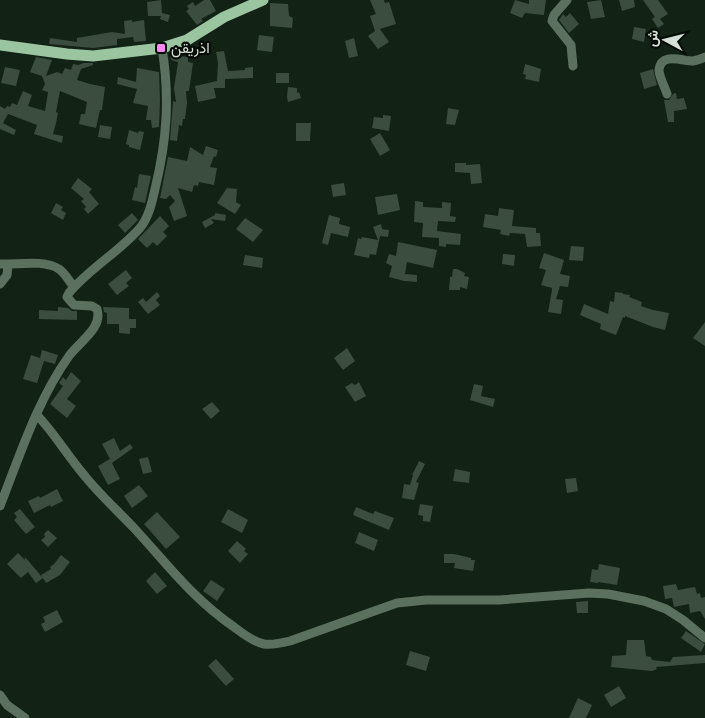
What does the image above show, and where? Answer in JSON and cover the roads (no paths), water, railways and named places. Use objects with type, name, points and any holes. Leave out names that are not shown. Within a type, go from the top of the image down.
[{"type":"main road","points":[[0,45],[93,56],[162,48],[187,40],[224,17],[263,0]]},
{"type":"street","points":[[567,0],[554,14],[552,21],[571,45],[573,66]]},
{"type":"street","points":[[0,506],[45,397],[70,355],[95,327],[98,320],[97,309],[92,306],[74,305],[67,297],[69,293],[120,247],[146,220],[160,169],[166,137],[166,72],[162,48]]},
{"type":"street","points":[[667,94],[660,73],[660,67],[664,62],[672,58],[694,61],[705,58]]},
{"type":"street","points":[[0,284],[8,275],[4,264],[38,264],[52,266],[60,270],[74,287]]},
{"type":"street","points":[[37,415],[54,433],[98,492],[187,588],[214,614],[246,636],[263,644],[290,641],[398,603],[426,600],[499,600],[589,593],[608,594],[644,601],[666,609],[705,638]]},
{"type":"street","points":[[0,695],[8,705],[25,718]]},
{"type":"place","name":"اذريقن","points":[[161,48]]}]
